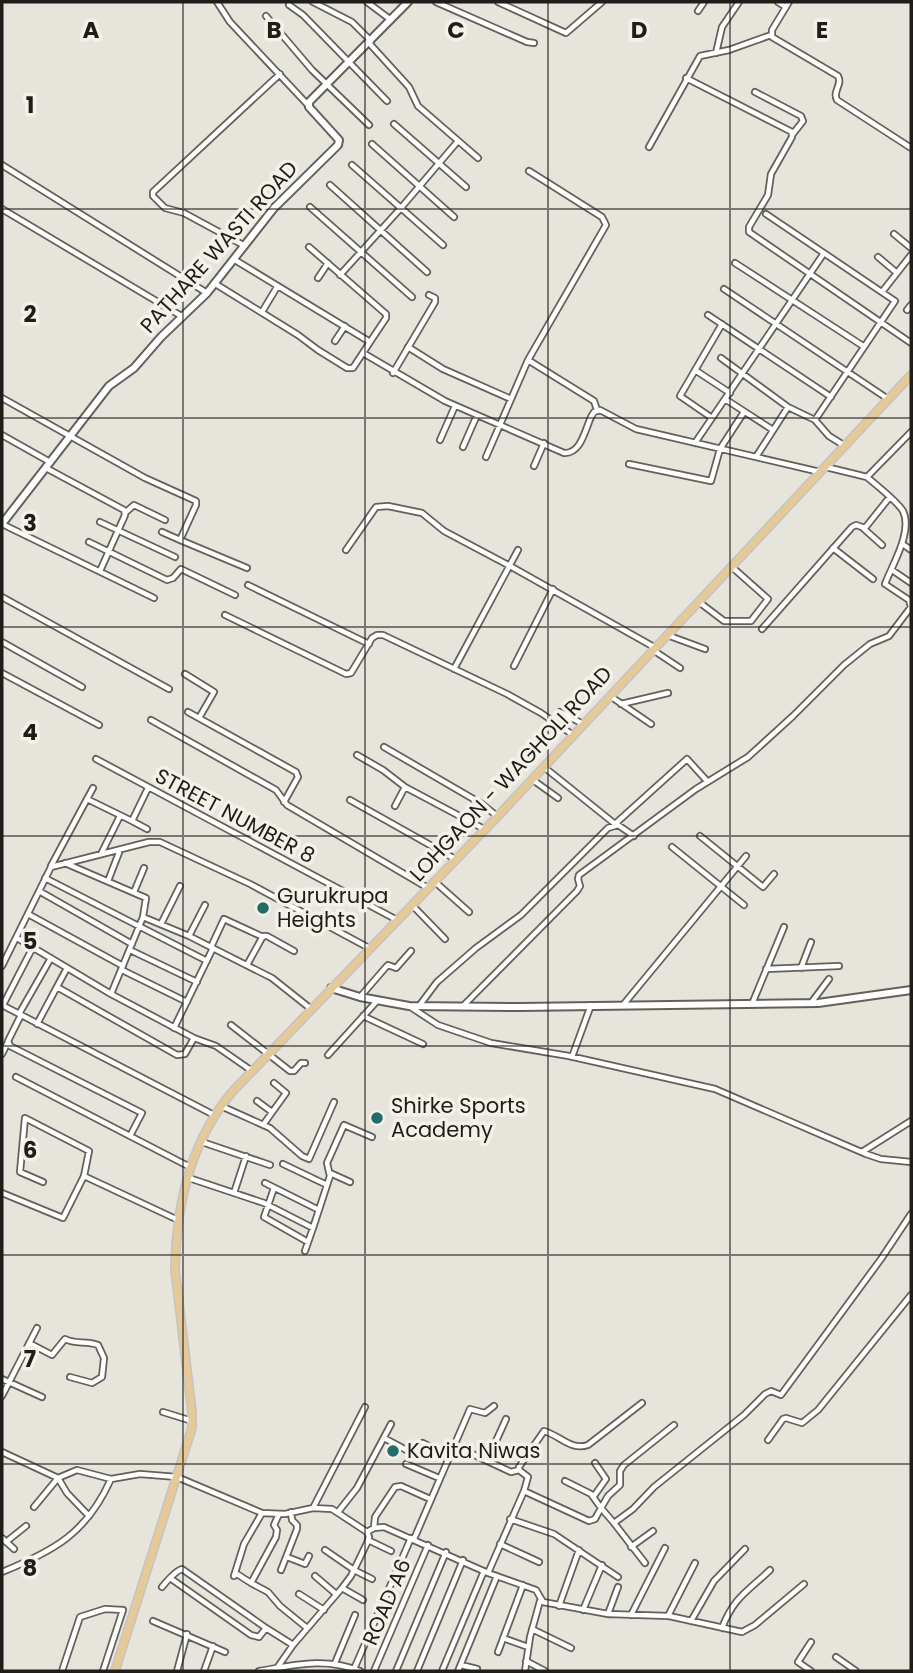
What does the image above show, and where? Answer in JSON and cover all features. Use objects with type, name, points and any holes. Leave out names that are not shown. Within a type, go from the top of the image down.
[{"type":"main road","name":"LOHGAON - WAGHOLI ROAD","points":[[115,1671],[188,1443],[192,1421],[175,1270],[179,1221],[190,1167],[220,1106],[574,736],[653,648],[911,375]]},
{"type":"street","points":[[217,2],[230,22],[308,105],[408,2]]},
{"type":"street","points":[[313,2],[352,22],[409,87],[415,103],[478,158]]},
{"type":"street","points":[[367,2],[391,20]]},
{"type":"street","points":[[436,2],[534,43]]},
{"type":"street","points":[[498,2],[566,33],[602,2]]},
{"type":"street","points":[[698,10],[704,2]]},
{"type":"street","points":[[716,53],[722,27],[739,2]]},
{"type":"street","points":[[649,147],[699,56],[744,46],[771,35],[788,4],[778,2]]},
{"type":"street","points":[[289,5],[303,15],[387,102]]},
{"type":"street","points":[[266,16],[312,70],[369,125]]},
{"type":"street","points":[[771,35],[838,76],[840,83],[835,93],[837,100],[911,148]]},
{"type":"street","points":[[246,246],[184,213],[165,208],[153,192],[280,74]]},
{"type":"street","points":[[687,78],[792,135]]},
{"type":"street","points":[[755,92],[802,116],[803,121],[792,135],[771,174],[768,195],[749,227],[749,232],[911,343]]},
{"type":"street","name":"PATHARE WASTI ROAD","points":[[2,524],[109,386],[134,368],[161,337],[207,293],[274,208],[340,142],[308,105]]},
{"type":"street","points":[[394,124],[466,187]]},
{"type":"street","points":[[340,275],[458,141]]},
{"type":"street","points":[[372,144],[454,217]]},
{"type":"street","points":[[2,165],[3,163],[207,293]]},
{"type":"street","points":[[352,165],[443,245]]},
{"type":"street","points":[[486,457],[528,360],[606,225],[602,217],[528,171]]},
{"type":"street","points":[[330,185],[427,272]]},
{"type":"street","points":[[310,207],[412,297]]},
{"type":"street","points":[[2,209],[183,317]]},
{"type":"street","points":[[766,214],[895,301],[879,321],[815,420]]},
{"type":"street","points":[[894,234],[911,248]]},
{"type":"street","points":[[214,283],[350,369],[353,368],[387,316],[309,247]]},
{"type":"street","points":[[695,443],[824,253]]},
{"type":"street","points":[[882,292],[911,255]]},
{"type":"street","points":[[878,257],[897,272]]},
{"type":"street","points":[[235,260],[370,342]]},
{"type":"street","points":[[317,278],[328,263]]},
{"type":"street","points":[[735,263],[863,346]]},
{"type":"street","points":[[262,312],[277,287]]},
{"type":"street","points":[[724,289],[888,399]]},
{"type":"street","points":[[393,373],[435,302],[435,298],[429,295]]},
{"type":"street","points":[[907,310],[911,305]]},
{"type":"street","points":[[708,314],[831,397]]},
{"type":"street","points":[[712,418],[680,398],[722,324]]},
{"type":"street","points":[[335,341],[345,326]]},
{"type":"street","points":[[408,347],[443,369],[512,399]]},
{"type":"street","points":[[363,353],[393,373],[455,406],[564,453],[574,452],[597,410]]},
{"type":"street","points":[[721,358],[788,407],[815,420],[829,436],[845,446]]},
{"type":"street","points":[[528,360],[594,401],[597,410]]},
{"type":"street","points":[[695,370],[730,393]]},
{"type":"street","points":[[2,398],[145,478],[196,501],[180,540]]},
{"type":"street","points":[[725,399],[772,430]]},
{"type":"street","points":[[440,440],[455,406]]},
{"type":"street","points":[[756,457],[788,407]]},
{"type":"street","points":[[597,410],[604,411],[636,429],[756,457],[867,477],[904,512],[911,515]]},
{"type":"street","points":[[629,464],[711,481],[720,449],[744,412]]},
{"type":"street","points":[[463,447],[477,415]]},
{"type":"street","points":[[867,477],[911,432]]},
{"type":"street","points":[[2,435],[125,512]]},
{"type":"street","points":[[534,466],[544,443]]},
{"type":"street","points":[[863,528],[868,526],[889,498]]},
{"type":"street","points":[[100,571],[129,507],[134,505],[165,520]]},
{"type":"street","points":[[346,550],[376,507],[388,506],[422,513],[444,531],[553,589],[653,648],[680,668]]},
{"type":"street","points":[[462,1007],[577,891],[580,886],[579,875],[708,781],[748,757],[844,664],[870,644],[889,636],[911,605],[886,586],[891,569],[904,545],[904,512]]},
{"type":"street","points":[[100,522],[175,557]]},
{"type":"street","points":[[2,524],[154,598]]},
{"type":"street","points":[[762,629],[854,526],[863,528],[882,545]]},
{"type":"street","points":[[162,532],[247,568]]},
{"type":"street","points":[[89,542],[167,580],[173,578],[181,569],[235,594]]},
{"type":"street","points":[[904,545],[911,550]]},
{"type":"street","points":[[833,548],[873,579]]},
{"type":"street","points":[[454,669],[518,550]]},
{"type":"street","points":[[698,601],[721,620],[751,621],[768,599],[732,567]]},
{"type":"street","points":[[891,569],[911,583]]},
{"type":"street","points":[[248,585],[369,644]]},
{"type":"street","points":[[514,666],[553,589]]},
{"type":"street","points":[[2,597],[169,689]]},
{"type":"street","points":[[225,615],[345,674],[351,673],[374,636],[380,634],[541,713],[574,736]]},
{"type":"street","points":[[667,634],[705,649]]},
{"type":"street","points":[[2,642],[82,687]]},
{"type":"street","points":[[2,673],[99,724]]},
{"type":"street","points":[[185,674],[214,692],[200,718]]},
{"type":"street","points":[[621,704],[668,693]]},
{"type":"street","points":[[610,696],[651,724]]},
{"type":"street","points":[[188,712],[296,772],[298,777],[284,802]]},
{"type":"street","points":[[561,712],[584,725]]},
{"type":"street","points":[[151,720],[276,790],[284,802],[428,888]]},
{"type":"street","points":[[384,747],[482,804],[497,817]]},
{"type":"street","points":[[357,755],[405,787],[484,829]]},
{"type":"street","name":"STREET NUMBER 8","points":[[96,759],[397,920]]},
{"type":"street","points":[[419,1006],[437,982],[476,948],[521,915],[582,853],[684,761],[689,761],[708,781]]},
{"type":"street","points":[[544,767],[634,836]]},
{"type":"street","points":[[532,780],[558,798]]},
{"type":"street","points":[[395,806],[405,787]]},
{"type":"street","points":[[2,966],[93,788]]},
{"type":"street","points":[[132,821],[148,788]]},
{"type":"street","points":[[87,799],[147,829]]},
{"type":"street","points":[[350,800],[454,859]]},
{"type":"street","points":[[100,855],[120,816]]},
{"type":"street","points":[[700,836],[763,887],[774,874]]},
{"type":"street","points":[[51,867],[149,842],[160,842],[250,884],[369,948]]},
{"type":"street","points":[[672,847],[744,905]]},
{"type":"street","points":[[108,881],[120,850]]},
{"type":"street","points":[[623,1005],[746,856]]},
{"type":"street","points":[[65,863],[146,898],[144,917],[111,994]]},
{"type":"street","points":[[134,892],[144,868]]},
{"type":"street","points":[[45,878],[207,961]]},
{"type":"street","points":[[434,881],[469,912]]},
{"type":"street","points":[[161,924],[180,886]]},
{"type":"street","points":[[39,891],[131,947],[197,982]]},
{"type":"street","points":[[412,904],[445,939]]},
{"type":"street","points":[[189,936],[205,905]]},
{"type":"street","points":[[28,914],[187,1002]]},
{"type":"street","points":[[144,917],[189,936],[272,978],[311,1009]]},
{"type":"street","points":[[174,1028],[224,919],[262,937],[267,936],[295,951]]},
{"type":"street","points":[[751,1005],[784,927]]},
{"type":"street","points":[[17,937],[111,994],[194,1038],[216,1046],[252,1072]]},
{"type":"street","points":[[247,965],[262,937]]},
{"type":"street","points":[[801,968],[811,942]]},
{"type":"street","points":[[33,947],[2,1005],[215,1115]]},
{"type":"street","points":[[360,997],[386,967],[396,968],[411,951]]},
{"type":"street","points":[[2,1054],[51,958]]},
{"type":"street","points":[[766,969],[839,966]]},
{"type":"street","points":[[37,1024],[67,968]]},
{"type":"street","points":[[811,1003],[829,979]]},
{"type":"street","points":[[57,987],[177,1055],[185,1054],[194,1038]]},
{"type":"street","points":[[331,988],[360,997],[409,1006],[462,1007],[811,1003],[911,990]]},
{"type":"street","points":[[328,1055],[378,1000]]},
{"type":"street","points":[[572,1057],[591,1005]]},
{"type":"street","points":[[409,1006],[422,1016],[457,1033],[715,1089],[862,1152],[881,1159],[911,1162]]},
{"type":"street","points":[[363,1016],[423,1044]]},
{"type":"street","points":[[231,1025],[292,1072],[301,1063],[305,1063]]},
{"type":"street","points":[[8,1041],[10,1046],[142,1113],[130,1136]]},
{"type":"street","points":[[16,1077],[190,1167]]},
{"type":"street","points":[[262,1125],[286,1093],[274,1083]]},
{"type":"street","points":[[257,1101],[272,1112]]},
{"type":"street","points":[[220,1106],[274,1131],[309,1159],[334,1102]]},
{"type":"street","points":[[2,1193],[63,1218],[84,1176],[89,1151],[25,1118],[20,1172],[43,1182]]},
{"type":"street","points":[[862,1152],[911,1121]]},
{"type":"street","points":[[305,1251],[331,1173],[327,1163],[345,1125],[372,1137]]},
{"type":"street","points":[[202,1142],[270,1165]]},
{"type":"street","points":[[234,1194],[246,1156]]},
{"type":"street","points":[[283,1164],[327,1185]]},
{"type":"street","points":[[331,1173],[350,1182]]},
{"type":"street","points":[[84,1176],[179,1221]]},
{"type":"street","points":[[188,1178],[267,1205],[313,1228]]},
{"type":"street","points":[[265,1183],[319,1210]]},
{"type":"street","points":[[274,1188],[264,1217],[308,1242]]},
{"type":"street","points":[[614,1523],[633,1509],[654,1487],[744,1415],[765,1394],[771,1391],[781,1395],[911,1214]]},
{"type":"street","points":[[768,1440],[783,1419],[802,1423],[818,1410],[911,1295]]},
{"type":"street","points":[[2,1396],[37,1328]]},
{"type":"street","points":[[30,1343],[52,1355],[65,1339],[73,1343],[98,1345],[104,1358],[102,1377],[92,1383],[70,1377]]},
{"type":"street","points":[[2,1379],[42,1397]]},
{"type":"street","points":[[453,1445],[515,1473],[544,1431],[581,1447],[597,1439],[642,1403]]},
{"type":"street","points":[[354,1669],[470,1409],[485,1413],[494,1406]]},
{"type":"street","points":[[313,1508],[365,1407]]},
{"type":"street","points":[[163,1412],[192,1421]]},
{"type":"street","points":[[487,1461],[506,1419]]},
{"type":"street","points":[[338,1512],[357,1488],[391,1424]]},
{"type":"street","points":[[524,1491],[589,1521],[596,1519],[608,1496],[620,1485],[620,1471],[624,1465],[674,1425]]},
{"type":"street","points":[[384,1438],[410,1452]]},
{"type":"street","points":[[424,1443],[448,1455]]},
{"type":"street","points":[[2,1452],[58,1478],[67,1493],[89,1516]]},
{"type":"street","points":[[594,1496],[606,1479],[595,1463]]},
{"type":"street","points":[[406,1464],[439,1478]]},
{"type":"street","points":[[34,1507],[58,1478],[77,1470],[111,1479],[140,1474],[177,1477],[262,1513],[279,1514],[313,1508],[328,1508],[338,1512],[367,1532],[368,1540],[342,1588],[277,1668]]},
{"type":"street","points":[[442,1671],[524,1491],[528,1477],[519,1470]]},
{"type":"street","points":[[3,1570],[29,1561],[66,1541],[103,1498],[111,1479]]},
{"type":"street","points":[[565,1480],[594,1496],[645,1563]]},
{"type":"street","points":[[374,1528],[375,1517],[395,1487],[401,1486],[430,1499]]},
{"type":"street","points":[[281,1570],[297,1529],[291,1512]]},
{"type":"street","points":[[262,1513],[244,1544],[236,1575],[268,1592],[276,1603],[307,1628]]},
{"type":"street","points":[[251,1583],[276,1536],[274,1525],[279,1514]]},
{"type":"street","points":[[510,1519],[554,1534],[618,1577]]},
{"type":"street","points":[[14,1549],[4,1540],[26,1526]]},
{"type":"street","points":[[367,1532],[384,1527],[538,1592],[540,1601],[525,1671]]},
{"type":"street","points":[[631,1547],[653,1531]]},
{"type":"street","points":[[368,1540],[391,1551]]},
{"type":"street","points":[[500,1544],[539,1562]]},
{"type":"street","name":"ROAD A6","points":[[374,1671],[428,1545]]},
{"type":"street","points":[[631,1615],[665,1548]]},
{"type":"street","points":[[691,1621],[714,1581],[745,1549]]},
{"type":"street","points":[[326,1550],[372,1579]]},
{"type":"street","points":[[559,1606],[579,1550]]},
{"type":"street","points":[[396,1671],[446,1552]]},
{"type":"street","points":[[286,1558],[305,1564],[309,1556]]},
{"type":"street","points":[[417,1671],[463,1560]]},
{"type":"street","points":[[668,1616],[695,1563]]},
{"type":"street","points":[[583,1610],[602,1566]]},
{"type":"street","points":[[162,1587],[182,1569],[293,1645]]},
{"type":"street","points":[[722,1628],[730,1607],[770,1570]]},
{"type":"street","points":[[315,1576],[336,1594]]},
{"type":"street","points":[[458,1671],[497,1576]]},
{"type":"street","points":[[170,1578],[251,1635],[259,1637],[266,1628]]},
{"type":"street","points":[[540,1601],[608,1614],[668,1616],[746,1631],[804,1584]]},
{"type":"street","points":[[498,1652],[523,1585]]},
{"type":"street","points":[[608,1614],[618,1587]]},
{"type":"street","points":[[342,1588],[363,1600]]},
{"type":"street","points":[[299,1594],[324,1609]]},
{"type":"street","points":[[62,1671],[80,1617],[105,1609],[123,1610],[103,1671]]},
{"type":"street","points":[[335,1663],[355,1615]]},
{"type":"street","points":[[153,1621],[225,1652]]},
{"type":"street","points":[[532,1629],[571,1648]]},
{"type":"street","points":[[177,1671],[187,1634]]},
{"type":"street","points":[[503,1638],[528,1647]]},
{"type":"street","points":[[811,1642],[798,1662],[811,1671]]},
{"type":"street","points":[[204,1671],[213,1646]]},
{"type":"street","points":[[836,1657],[856,1671]]},
{"type":"street","points":[[526,1661],[545,1671]]},
{"type":"street","points":[[259,1671],[306,1662],[335,1663],[360,1671]]},
{"type":"street","points":[[461,1665],[477,1669]]},
{"type":"place","name":"Gurukrupa Heights","points":[[263,908]]},
{"type":"place","name":"Shirke Sports Academy","points":[[377,1118]]},
{"type":"place","name":"Kavita Niwas","points":[[393,1451]]}]
